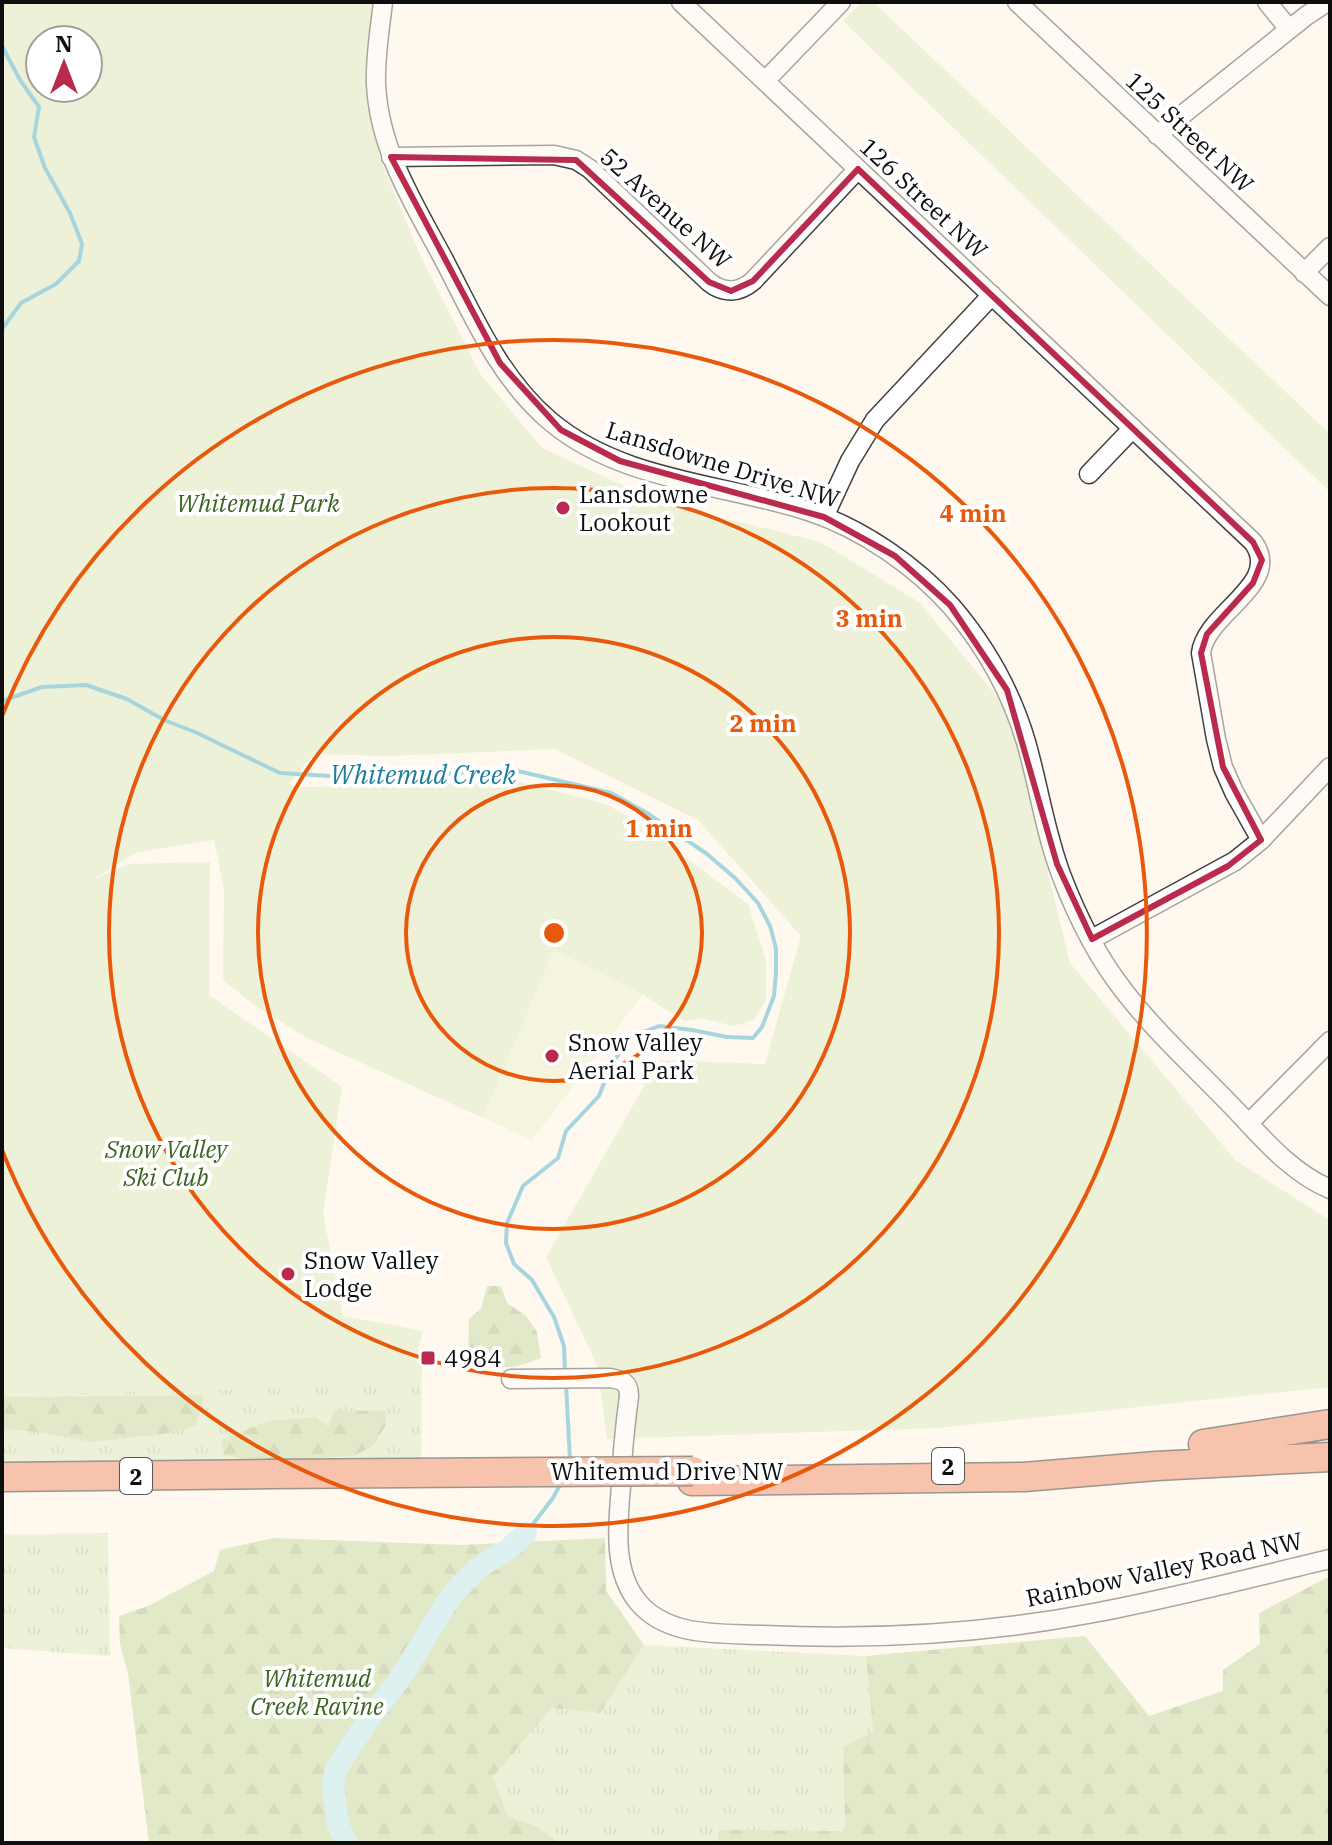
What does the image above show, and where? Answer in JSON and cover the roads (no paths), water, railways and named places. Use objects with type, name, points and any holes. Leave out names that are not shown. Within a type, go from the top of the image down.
[{"type":"highway","points":[[1197,1454],[1330,1424]]},
{"type":"highway","name":"Whitemud Drive NW","points":[[1197,1454],[1330,1442]]},
{"type":"highway","points":[[1197,1454],[1330,1472]]},
{"type":"highway","name":"Whitemud Drive NW","points":[[2,1477],[269,1480],[692,1476],[921,1468],[1062,1458],[1197,1454],[1330,1457]]},
{"type":"highway","name":"Whitemud Drive NW","points":[[2,1491],[269,1480]]},
{"type":"street","name":"Lansdowne Drive NW","points":[[383,2],[376,86],[381,122],[391,157],[493,352],[520,390],[548,419],[581,442],[620,461],[824,517],[895,556],[929,583],[962,620],[996,669],[1015,710],[1027,747],[1057,864],[1075,909],[1112,975],[1167,1041],[1249,1123],[1296,1169],[1330,1189]]},
{"type":"street","name":"126 Street NW","points":[[681,2],[1253,542],[1261,554],[1261,567],[1256,578],[1212,627],[1201,653],[1223,767],[1261,840]]},
{"type":"street","points":[[765,81],[841,2]]},
{"type":"street","name":"125 Street NW","points":[[1017,2],[1330,296]]},
{"type":"street","points":[[1267,2],[1289,29]]},
{"type":"street","points":[[1157,135],[1327,2]]},
{"type":"street","name":"52 Avenue NW","points":[[391,157],[554,155],[576,160],[590,169],[709,282],[731,291],[743,289],[753,281],[858,169]]},
{"type":"street","points":[[1304,273],[1330,247]]},
{"type":"street","points":[[824,517],[850,461],[875,420],[992,295]]},
{"type":"street","points":[[1089,474],[1133,428]]},
{"type":"street","points":[[1092,939],[1228,866],[1261,840],[1330,767]]},
{"type":"street","points":[[1249,1123],[1330,1041]]},
{"type":"street","name":"Rainbow Valley Road NW","points":[[511,1379],[610,1378],[622,1380],[629,1388],[618,1530],[620,1560],[625,1579],[641,1606],[661,1620],[689,1631],[808,1637],[915,1634],[995,1627],[1085,1615],[1330,1559]]},
{"type":"waterway","name":"Whitemud Creek","points":[[2,46],[39,107],[34,137],[45,168],[70,213],[82,244],[79,261],[56,284],[21,303],[2,329]]},
{"type":"waterway","name":"Whitemud Creek","points":[[2,701],[42,687],[86,685],[127,699],[164,720],[280,773],[363,778],[518,771],[611,793],[647,813],[707,854],[758,903],[770,926],[776,948],[774,996],[762,1027],[753,1038],[659,1026],[633,1036],[612,1063],[599,1096],[566,1131],[558,1158],[523,1186],[507,1223],[506,1243],[514,1264],[532,1280],[554,1317],[564,1346],[565,1372]]},
{"type":"waterway","name":"Whitemud Creek","points":[[566,1385],[570,1460]]},
{"type":"waterway","name":"Whitemud Creek","points":[[526,1533],[561,1483]]},
{"type":"waterway","name":"Whitemud Creek","points":[[347,1843],[338,1825],[333,1788],[336,1769],[399,1680],[451,1596],[477,1569],[507,1550],[526,1533]]},
{"type":"place","name":"Lansdowne Lookout","points":[[563,508]]},
{"type":"place","name":"Snow Valley Aerial Park","points":[[552,1056]]},
{"type":"place","name":"Snow Valley Lodge","points":[[288,1274]]},
{"type":"place","name":"4984","points":[[428,1358]]},
{"type":"park label","name":"Whitemud Park","points":[[258,503]]},
{"type":"park label","name":"Snow Valley Ski Club","points":[[166,1163]]},
{"type":"park label","name":"Whitemud Creek Ravine","points":[[317,1692]]}]
